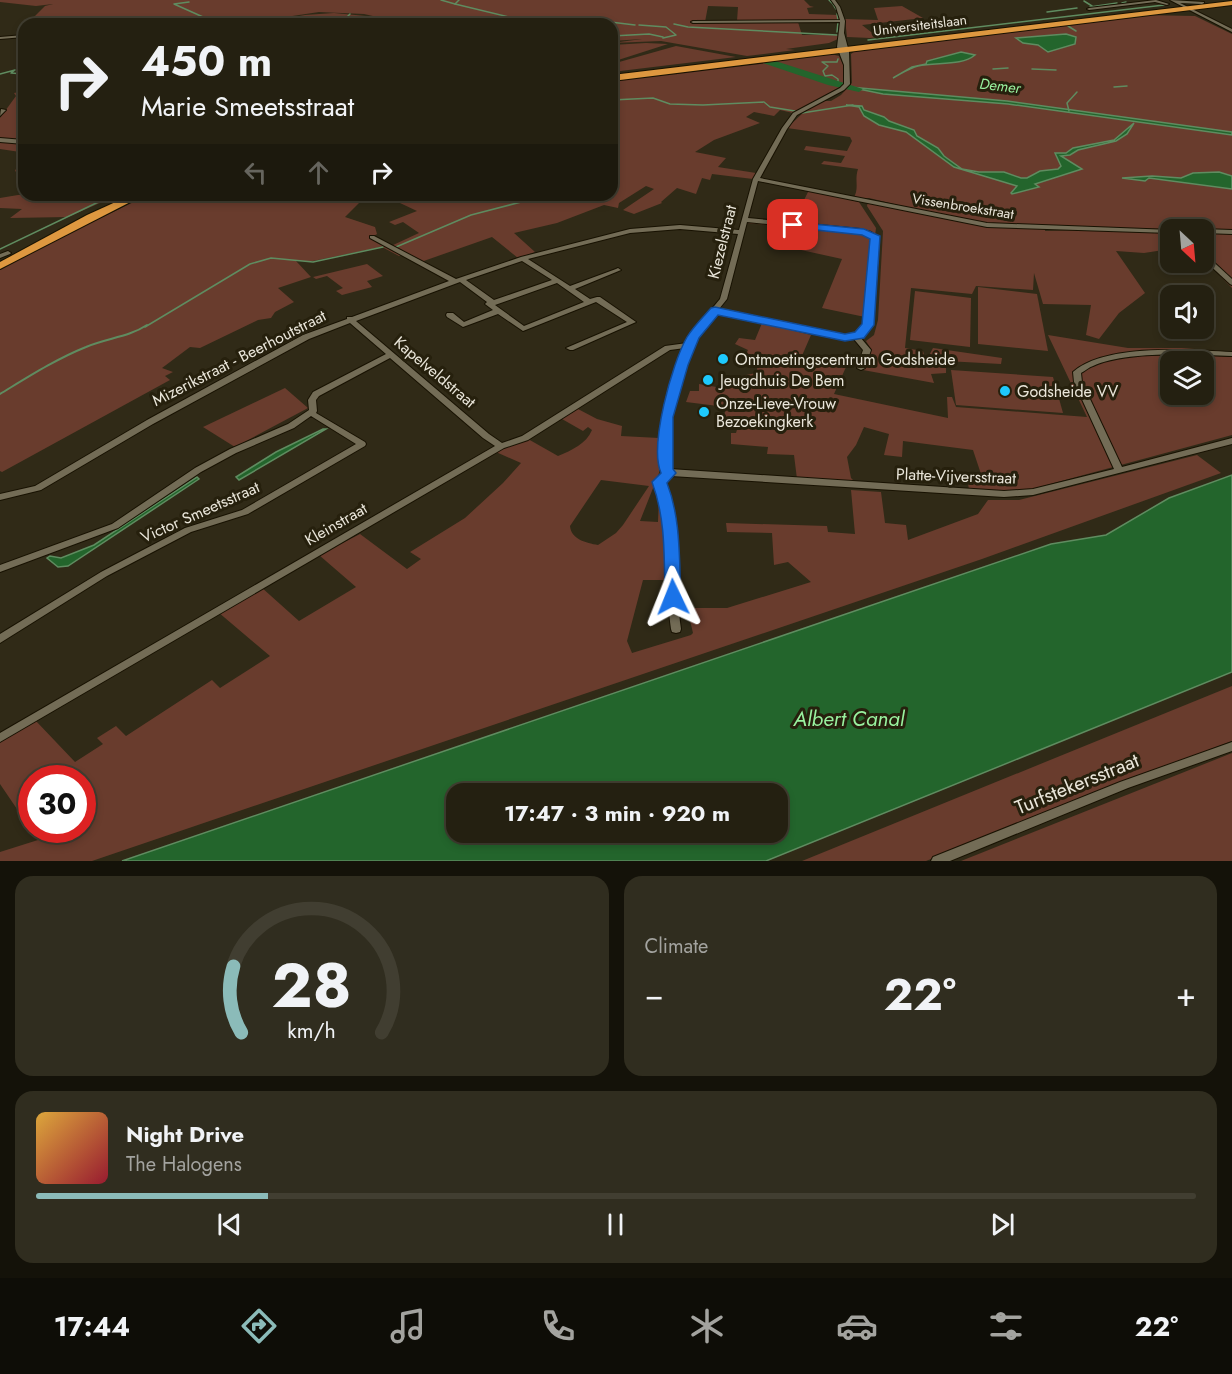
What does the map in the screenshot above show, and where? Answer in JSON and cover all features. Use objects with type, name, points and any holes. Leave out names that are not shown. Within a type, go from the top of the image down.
[{"type":"highway","name":"Universiteitslaan","points":[[1204,4],[1226,0]]},
{"type":"highway","name":"Universiteitslaan","points":[[618,75],[1162,6],[1232,3]]},
{"type":"highway","points":[[3,255],[68,220],[111,201]]},
{"type":"highway","points":[[0,266],[126,201]]},
{"type":"street","points":[[833,0],[843,21],[843,48]]},
{"type":"street","points":[[1135,4],[1145,0]]},
{"type":"street","points":[[1135,4],[1152,0]]},
{"type":"street","points":[[1089,9],[1160,2],[1167,4],[1162,6]]},
{"type":"street","points":[[1162,6],[1204,4]]},
{"type":"street","points":[[1202,15],[1199,12],[1204,4]]},
{"type":"street","points":[[1181,6],[1232,32]]},
{"type":"street","points":[[1181,6],[1212,21]]},
{"type":"street","points":[[693,22],[843,21]]},
{"type":"street","points":[[0,38],[18,36]]},
{"type":"street","name":"Kiezelstraat","points":[[676,628],[670,523],[666,501],[659,486],[662,478],[669,473],[666,470],[667,417],[689,345],[723,299],[756,179],[795,114],[845,86],[849,80],[843,48]]},
{"type":"street","points":[[0,140],[18,142]]},
{"type":"street","name":"Vissenbroekstraat","points":[[756,179],[987,225],[1160,231]]},
{"type":"street","points":[[715,310],[845,337],[856,337],[862,333],[869,320],[876,238],[873,235],[860,231],[744,220]]},
{"type":"street","name":"Mizerikstraat - Beerhoutstraat","points":[[0,497],[38,488],[176,407],[306,337],[458,280],[522,258],[611,234],[648,228],[741,232]]},
{"type":"street","points":[[1214,231],[1232,232]]},
{"type":"street","points":[[372,237],[458,280],[493,303]]},
{"type":"street","points":[[522,258],[590,302]]},
{"type":"street","points":[[1214,266],[1232,283]]},
{"type":"street","points":[[570,289],[618,270]]},
{"type":"street","points":[[557,281],[489,304],[523,329],[597,299],[632,322],[570,348]]},
{"type":"street","points":[[463,325],[498,311]]},
{"type":"street","points":[[450,315],[470,331]]},
{"type":"street","name":"Kapelveldstraat","points":[[350,320],[486,436],[501,446]]},
{"type":"street","points":[[856,337],[867,350],[861,368]]},
{"type":"street","name":"Kleinstraat","points":[[0,738],[501,446],[525,438],[668,348],[689,345]]},
{"type":"street","points":[[1119,470],[1078,382],[1077,372],[1088,365],[1136,354],[1232,354]]},
{"type":"street","name":"Victor Smeetsstraat","points":[[311,413],[312,400],[316,394],[390,355]]},
{"type":"street","name":"Victor Smeetsstraat","points":[[0,569],[115,526],[217,460],[291,426],[311,413]]},
{"type":"street","name":"Victor Smeetsstraat","points":[[0,639],[104,574],[188,530],[245,512],[362,444],[311,413]]},
{"type":"street","name":"Platte-Vijversstraat","points":[[669,473],[1004,494],[1033,492],[1232,441]]},
{"type":"street","name":"Turfstekersstraat","points":[[937,861],[1124,785],[1232,746]]},
{"type":"shaded area","points":[[0,0],[804,0],[814,7],[807,8],[809,14],[838,15],[840,21],[737,21],[738,7],[708,6],[705,22],[798,22],[802,35],[839,35],[838,39],[829,43],[747,56],[661,41],[618,43],[642,39],[618,41],[618,18],[382,18],[364,14],[319,12],[279,18],[33,18],[45,6],[53,4],[36,6],[0,2]]},
{"type":"shaded area","points":[[902,6],[923,18],[862,25],[871,32],[927,24],[922,20],[937,26],[928,28],[932,31],[870,38],[847,37],[845,19],[878,20],[874,8]]},
{"type":"shaded area","points":[[334,13],[366,16],[288,18]]},
{"type":"shaded area","points":[[1141,15],[1195,16],[1232,34],[1232,288],[1214,269],[1214,219],[1160,219],[1160,229],[1046,226],[1045,231],[1111,229],[1160,231],[1160,251],[1144,253],[1116,251],[1145,293],[1119,313],[1099,339],[1086,335],[1091,305],[1043,304],[1034,273],[1033,290],[976,286],[972,294],[911,288],[905,348],[923,351],[926,361],[933,348],[1002,358],[1001,364],[946,361],[946,373],[931,374],[934,383],[863,370],[871,349],[866,341],[874,335],[878,320],[883,231],[867,206],[868,202],[973,223],[869,198],[853,199],[858,169],[821,164],[824,161],[841,163],[845,156],[804,150],[806,146],[847,151],[852,141],[850,137],[787,128],[806,110],[823,101],[831,101],[841,95],[852,83],[851,54],[855,51]]},
{"type":"shaded area","points":[[646,43],[668,44],[618,60],[618,45]]},
{"type":"shaded area","points":[[676,46],[736,57],[618,71],[618,62]]},
{"type":"shaded area","points":[[831,54],[839,56],[844,67],[843,84],[770,61]]},
{"type":"shaded area","points":[[763,62],[840,87],[793,113],[780,110],[774,116],[754,112],[746,117],[760,123],[714,140],[695,152],[726,158],[718,167],[756,173],[753,179],[712,174],[710,180],[702,178],[696,194],[677,188],[662,203],[634,214],[623,210],[654,189],[646,186],[619,203],[618,208],[604,205],[557,223],[514,233],[535,252],[518,258],[492,237],[418,263],[403,254],[399,256],[382,247],[313,261],[296,261],[311,277],[278,288],[294,302],[275,312],[271,318],[258,320],[200,348],[190,347],[162,368],[173,372],[165,376],[170,380],[2,472],[0,471],[0,270],[31,252],[136,201],[361,201],[345,217],[375,227],[377,234],[372,237],[391,246],[419,233],[403,222],[395,225],[389,222],[417,211],[396,201],[618,201],[618,79]]},
{"type":"shaded area","points":[[18,92],[18,152],[0,149],[0,118],[16,96],[14,93]]},
{"type":"shaded area","points":[[809,190],[859,202],[876,228],[865,317],[822,308],[842,259],[792,248],[794,241],[787,240],[790,227],[746,223],[747,218],[791,222],[799,200],[804,200]]},
{"type":"shaded area","points":[[18,195],[18,201],[104,201],[68,217],[10,218],[22,209],[0,208],[0,198]]},
{"type":"shaded area","points":[[367,264],[383,276],[367,281],[372,287],[342,295],[336,291],[343,288],[327,276],[316,279],[313,277]]},
{"type":"shaded area","points":[[978,287],[1037,294],[1048,351],[978,344]]},
{"type":"shaded area","points":[[915,291],[971,298],[970,347],[910,340]]},
{"type":"shaded area","points":[[762,323],[811,335],[801,358],[846,367],[834,394],[948,418],[947,397],[952,397],[956,407],[1087,417],[1048,335],[1128,348],[1182,348],[1232,352],[1232,435],[1028,490],[1007,492],[969,490],[968,483],[984,483],[973,450],[903,441],[902,457],[884,455],[889,434],[864,427],[856,445],[847,457],[851,478],[855,482],[797,479],[794,455],[767,454],[768,447],[731,444],[731,433],[736,433],[739,423],[723,421],[726,407],[686,402],[690,391],[699,391],[699,384],[722,388],[727,379],[756,373],[759,361],[744,358],[748,350],[735,344],[739,338],[755,340]]},
{"type":"shaded area","name":"Godsheide VV","points":[[951,370],[1053,377],[1063,413],[956,405]]},
{"type":"shaded area","points":[[285,388],[308,408],[235,447],[203,427]]},
{"type":"shaded area","points":[[578,409],[597,419],[622,426],[621,436],[659,438],[659,473],[640,521],[658,522],[659,497],[665,511],[669,580],[643,580],[627,641],[632,653],[691,635],[693,633],[687,608],[727,608],[811,582],[788,562],[774,565],[772,533],[727,532],[726,523],[827,526],[828,532],[855,534],[851,490],[881,492],[885,523],[906,525],[908,540],[978,514],[988,500],[1019,500],[1197,455],[1221,473],[982,559],[92,861],[0,861],[0,852],[28,843],[96,843],[96,765],[18,765],[18,811],[0,784],[0,742],[36,721],[75,762],[103,744],[97,738],[116,726],[126,736],[212,680],[220,688],[270,656],[218,612],[261,587],[299,621],[356,587],[319,555],[360,534],[407,569],[421,559],[410,552],[465,518],[521,463],[496,452],[528,439],[558,456],[582,443],[592,430],[588,427],[583,431],[562,419]],"holes":[[[601,480],[649,486],[623,525],[616,533],[598,545],[584,542],[573,534],[570,526]]]},
{"type":"shaded area","points":[[1232,686],[1232,741],[1107,788],[926,861],[802,861]]},
{"type":"shaded area","points":[[1232,753],[1232,861],[961,861]]},
{"type":"water","points":[[1066,34],[1076,37],[1075,44],[1048,52],[1038,45],[1023,43],[1016,38]]},
{"type":"water","points":[[961,52],[975,55],[963,61],[915,67],[893,78],[912,67],[926,64],[927,61]]},
{"type":"water","points":[[849,87],[1007,101],[1232,132],[1232,135],[1008,104],[883,94]]},
{"type":"water","points":[[846,105],[862,106],[864,110],[914,130],[917,136],[938,148],[944,156],[962,169],[1004,172],[1021,178],[1027,178],[1040,171],[1058,169],[1061,166],[1055,153],[1066,153],[1073,148],[1114,140],[1134,123],[1127,134],[1116,141],[1061,156],[1082,169],[1035,184],[1039,187],[1012,194],[1017,186],[954,167],[906,132],[879,125],[864,116],[859,107]]},
{"type":"water","points":[[1219,172],[1232,176],[1232,189],[1149,178],[1145,181],[1122,178],[1152,176],[1181,178],[1193,173]]},
{"type":"water","points":[[326,429],[239,480],[236,477],[276,452]]},
{"type":"water","name":"Albert Canal","points":[[1232,475],[1232,672],[766,861],[122,861],[1051,544],[1106,535],[1169,498]]},
{"type":"water","points":[[197,477],[199,479],[68,566],[58,567],[47,558],[50,556],[61,558],[94,545]]},
{"type":"waterway","points":[[441,0],[455,4]]},
{"type":"waterway","points":[[455,4],[459,0]]},
{"type":"waterway","points":[[829,0],[832,3]]},
{"type":"waterway","points":[[1084,1],[1092,6]]},
{"type":"waterway","points":[[189,2],[174,4],[205,18]]},
{"type":"waterway","points":[[1122,3],[1126,2]]},
{"type":"waterway","points":[[1090,7],[1117,3]]},
{"type":"waterway","points":[[455,4],[513,18]]},
{"type":"waterway","points":[[833,4],[836,9]]},
{"type":"waterway","points":[[868,40],[1164,5]]},
{"type":"waterway","points":[[1047,12],[1077,8]]},
{"type":"waterway","points":[[346,18],[350,14]]},
{"type":"waterway","points":[[837,14],[838,20]]},
{"type":"waterway","points":[[837,32],[838,22]]},
{"type":"waterway","points":[[618,23],[635,25]]},
{"type":"waterway","points":[[674,24],[688,27],[837,35]]},
{"type":"waterway","points":[[639,25],[666,27],[676,35],[663,38]]},
{"type":"waterway","points":[[1068,26],[1076,31]]},
{"type":"waterway","points":[[618,36],[649,34],[663,37]]},
{"type":"waterway","points":[[838,59],[837,62],[822,62],[828,66],[823,71],[825,76],[832,75],[838,79],[838,85]]},
{"type":"waterway","name":"Demer","points":[[766,61],[831,83],[859,89]]},
{"type":"waterway","points":[[993,69],[1008,68]]},
{"type":"waterway","points":[[1032,69],[1056,70]]},
{"type":"waterway","points":[[0,74],[15,70],[11,73],[18,74]]},
{"type":"waterway","points":[[1114,87],[1127,86]]},
{"type":"waterway","points":[[1069,111],[1067,103],[1077,92]]},
{"type":"waterway","points":[[618,100],[653,98],[670,104],[703,105],[764,102],[770,107],[795,111]]},
{"type":"waterway","points":[[802,113],[853,105]]},
{"type":"waterway","points":[[0,249],[100,201]]},
{"type":"waterway","points":[[396,247],[471,215],[525,201]]},
{"type":"waterway","points":[[145,327],[250,264],[271,258],[313,262],[383,247]]},
{"type":"waterway","points":[[0,394],[75,352],[147,325]]},
{"type":"place","name":"Ontmoetingscentrum Godsheide","points":[[723,359]]},
{"type":"place","name":"Jeugdhuis De Bem","points":[[708,380]]},
{"type":"place","name":"Godsheide VV","points":[[1005,391]]},
{"type":"place","name":"Onze-Lieve-Vrouw Bezoekingkerk","points":[[704,412]]},
{"type":"route","points":[[673,597],[670,523],[666,501],[659,482],[669,473],[666,470],[667,417],[682,365],[693,337],[715,310],[851,338],[862,333],[868,325],[876,238],[864,232],[793,225]]}]
